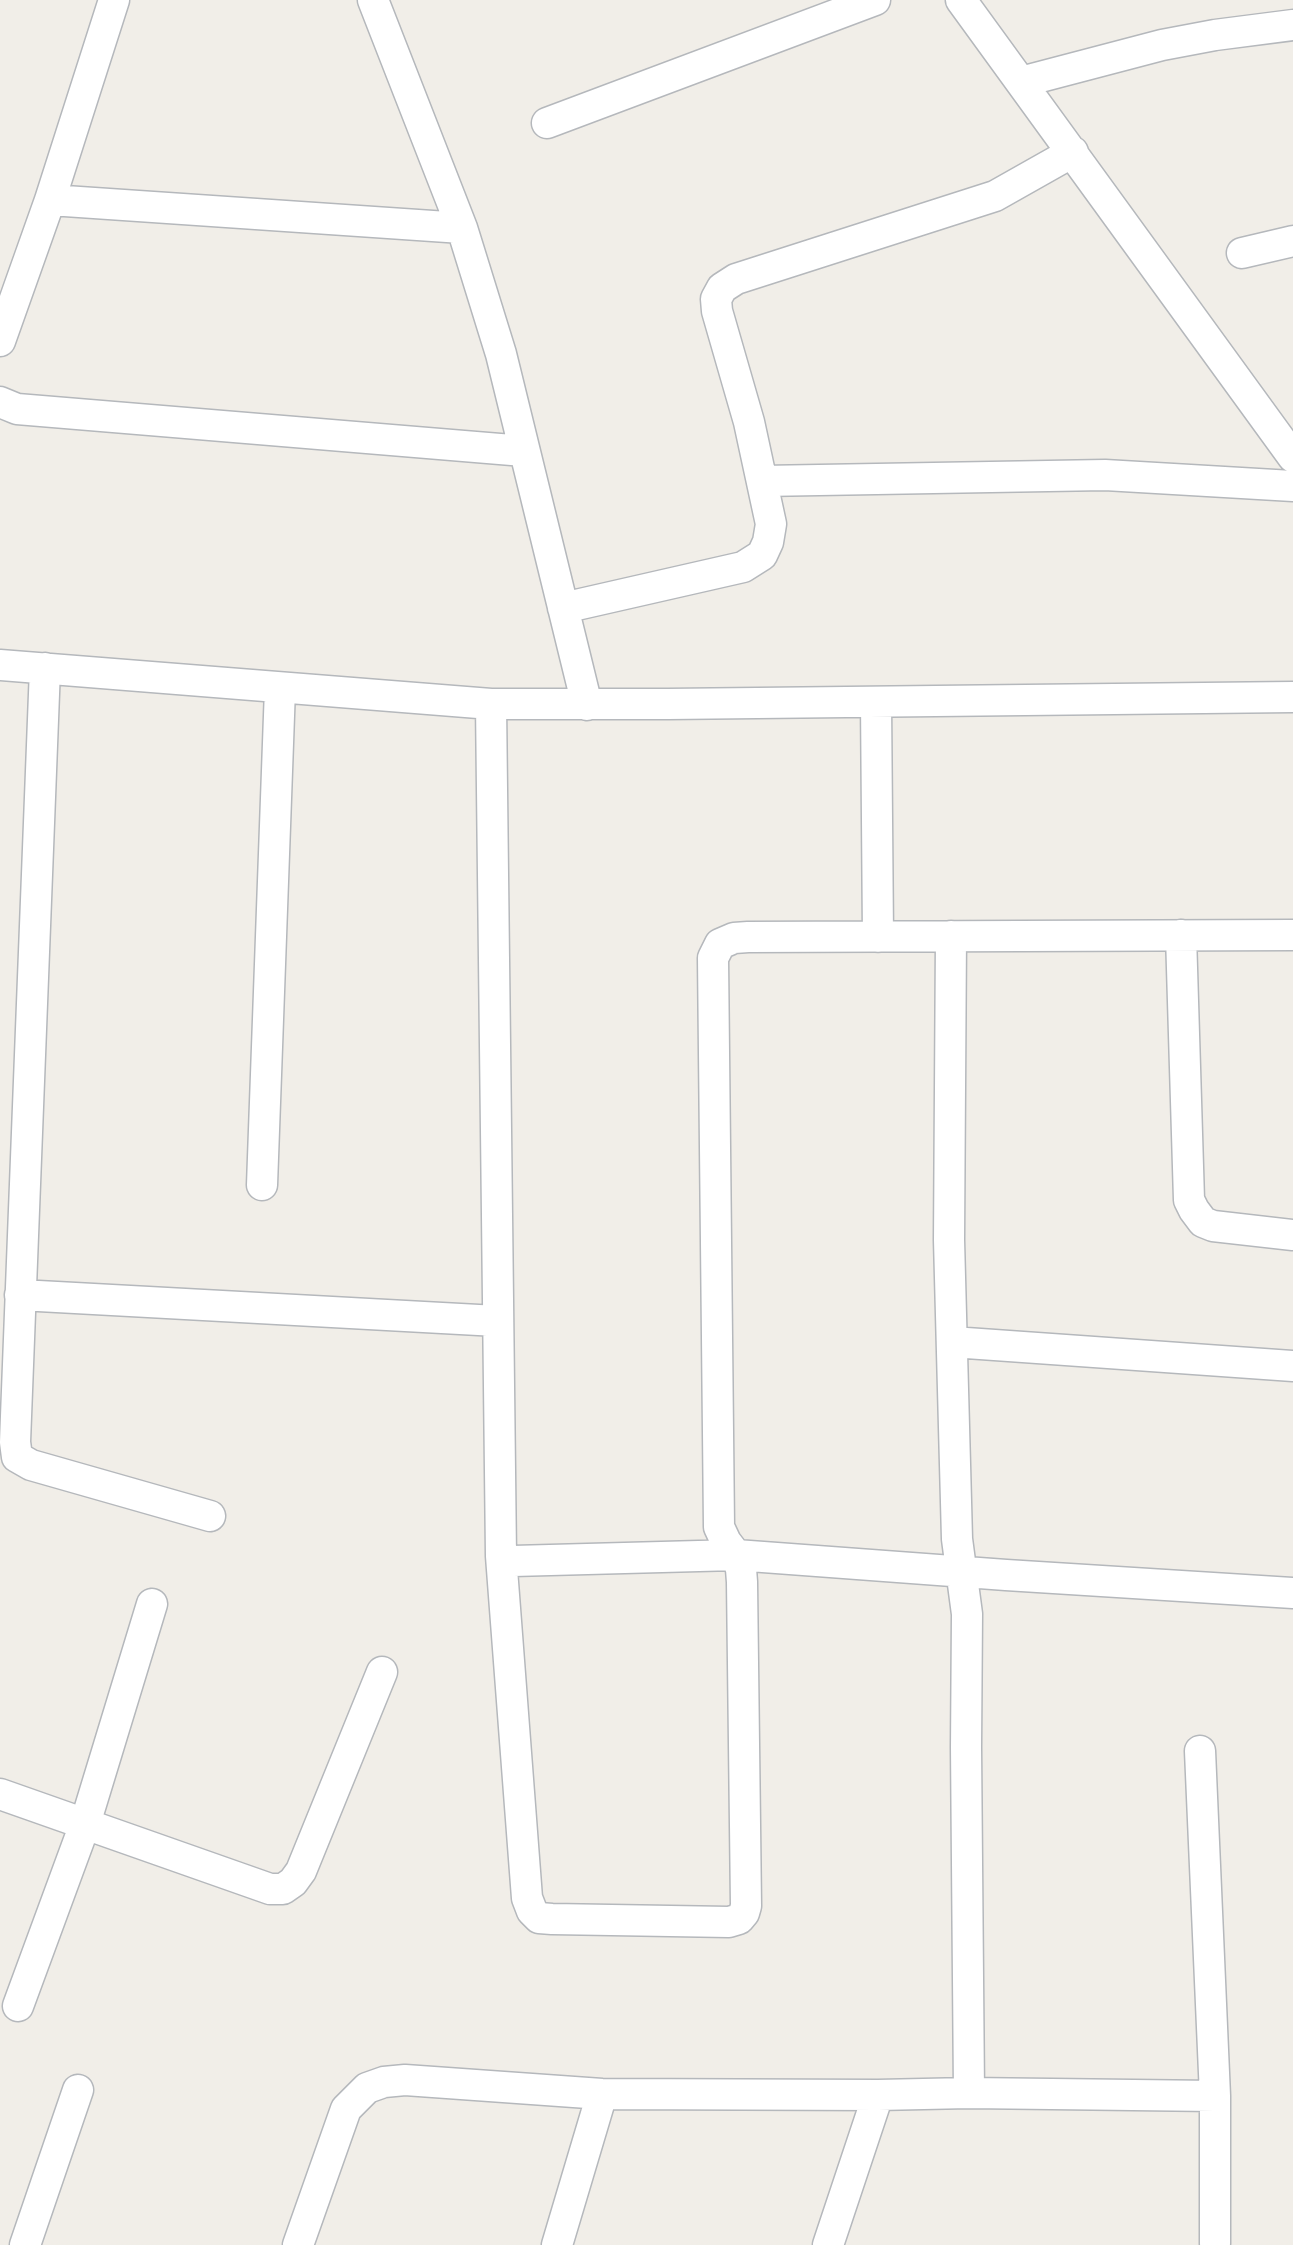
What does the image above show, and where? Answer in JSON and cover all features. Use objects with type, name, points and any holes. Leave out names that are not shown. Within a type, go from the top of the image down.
[{"type":"street","points":[[0,341],[50,200],[114,0]]},
{"type":"street","points":[[373,0],[462,228],[501,354],[587,705]]},
{"type":"street","points":[[548,123],[874,0]]},
{"type":"street","points":[[961,0],[1293,457]]},
{"type":"street","points":[[1021,82],[1162,45],[1215,35],[1293,25]]},
{"type":"street","points":[[563,608],[743,567],[762,555],[768,542],[771,524],[749,422],[717,311],[716,299],[722,288],[735,279],[995,196],[1073,152]]},
{"type":"street","points":[[50,200],[462,228]]},
{"type":"street","points":[[1242,253],[1293,241]]},
{"type":"street","points":[[0,402],[17,409],[524,451]]},
{"type":"street","points":[[762,481],[1105,476],[1293,486]]},
{"type":"street","points":[[0,665],[491,704],[587,705],[1293,697]]},
{"type":"street","points":[[45,668],[20,1295],[15,1442],[17,1457],[31,1465],[210,1516]]},
{"type":"street","points":[[262,1185],[280,688]]},
{"type":"street","points":[[876,702],[878,937]]},
{"type":"street","points":[[491,704],[501,1556],[527,1898],[532,1911],[539,1918],[729,1922],[739,1919],[746,1906],[742,1582],[741,1569],[736,1555],[726,1542],[719,1527],[713,958],[720,944],[734,938],[1293,935]]},
{"type":"street","points":[[951,936],[949,1240],[957,1539],[967,1614],[969,2092]]},
{"type":"street","points":[[1181,936],[1189,1200],[1203,1222],[1214,1226],[1293,1235]]},
{"type":"street","points":[[20,1295],[497,1321]]},
{"type":"street","points":[[952,1342],[1293,1366]]},
{"type":"street","points":[[501,1556],[513,1561],[736,1555],[1293,1593]]},
{"type":"street","points":[[18,2006],[85,1824],[152,1604]]},
{"type":"street","points":[[0,1794],[270,1889],[283,1889],[293,1882],[301,1871],[382,1672]]},
{"type":"street","points":[[1200,1751],[1215,2096],[1215,2243]]},
{"type":"street","points":[[298,2245],[346,2109],[367,2088],[384,2082],[405,2080],[602,2094],[878,2095],[969,2092],[1215,2096]]},
{"type":"street","points":[[25,2245],[78,2090]]},
{"type":"street","points":[[557,2245],[602,2094]]},
{"type":"street","points":[[828,2245],[878,2095]]}]
